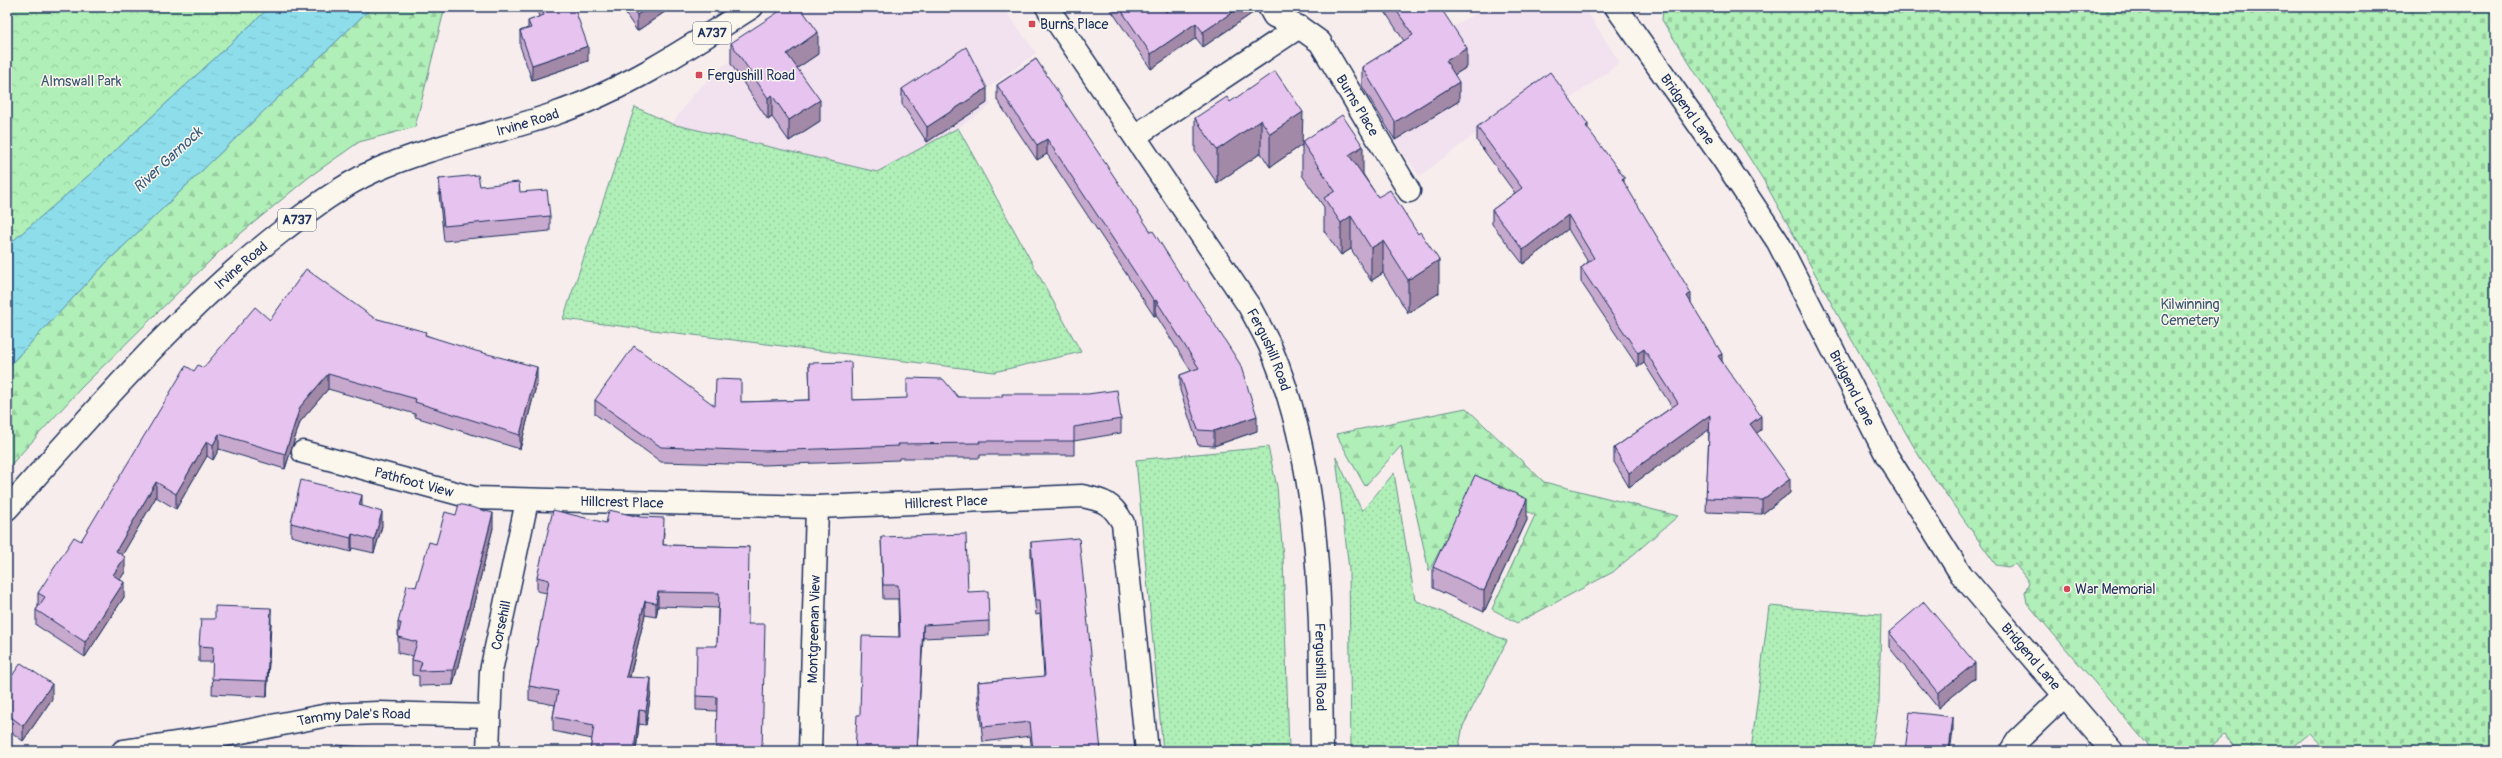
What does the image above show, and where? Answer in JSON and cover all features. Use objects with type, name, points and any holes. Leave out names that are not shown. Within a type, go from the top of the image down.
[{"type":"main road","name":"Irvine Road","points":[[7,509],[163,339],[237,266],[337,191],[374,171],[468,139],[556,113],[672,59],[752,7]]},
{"type":"main road","name":"Fergushill Road","points":[[1047,7],[1249,306],[1270,346],[1284,386],[1305,465],[1315,528],[1320,597],[1322,751]]},
{"type":"main road","name":"Burns Place","points":[[1269,7],[1274,16],[1299,27],[1320,42],[1409,191]]},
{"type":"main road","name":"Bridgend Lane","points":[[1616,7],[1719,153],[1778,242],[1887,456],[1961,574],[2112,751]]},
{"type":"main road","points":[[1135,136],[1299,27]]},
{"type":"main road","name":"Pathfoot View","points":[[303,452],[474,498],[527,501]]},
{"type":"main road","name":"Hillcrest Place","points":[[527,501],[817,506],[1082,496],[1100,499],[1116,509],[1123,523],[1147,751]]},
{"type":"main road","name":"Corsehill","points":[[488,751],[491,671],[527,501]]},
{"type":"main road","name":"Montgreenan View","points":[[810,751],[817,506]]},
{"type":"main road","points":[[2011,751],[2018,740],[2064,696]]},
{"type":"main road","name":"Tammy Dale's Road","points":[[123,751],[221,744],[328,715],[378,713],[489,716]]},
{"type":"shaded area","points":[[815,7],[1003,7],[1036,53],[984,91],[991,105],[958,128],[877,172],[672,124],[694,94],[717,70]]},
{"type":"shaded area","points":[[1486,7],[1584,7],[1620,63],[1567,101],[1549,78],[1420,176],[1355,86]]},
{"type":"green space","name":"Almswall Park","points":[[7,7],[270,7],[88,176],[7,246]]},
{"type":"green space","points":[[372,7],[445,7],[415,127],[359,142],[309,177],[222,249],[81,388],[7,469],[7,368],[106,263]]},
{"type":"green space","name":"Kilwinning Cemetery","points":[[1663,7],[2495,7],[2495,751],[2327,751],[2310,733],[2292,748],[2283,751],[2238,751],[2224,735],[2206,751],[2153,751],[2027,603],[2025,592],[2029,582],[2015,564],[2008,567],[1996,565],[1921,459],[1849,335],[1764,181],[1662,20]]},
{"type":"green space","points":[[635,107],[672,124],[877,172],[958,128],[1081,352],[994,372],[563,319]]},
{"type":"green space","points":[[1466,408],[1544,482],[1678,516],[1613,572],[1517,623],[1492,609],[1535,515],[1473,487],[1429,571],[1401,446],[1365,486],[1336,434]]},
{"type":"green space","points":[[1268,447],[1277,487],[1283,557],[1289,751],[1163,751],[1136,460]]},
{"type":"green space","points":[[1336,457],[1362,511],[1394,473],[1415,600],[1507,641],[1463,726],[1458,751],[1351,751],[1349,569]]},
{"type":"green space","points":[[1769,606],[1881,615],[1879,703],[1871,751],[1751,751]]},
{"type":"water","name":"River Garnock","points":[[270,7],[372,7],[106,263],[7,368],[7,246],[88,176]]},
{"type":"building","points":[[541,7],[574,7],[588,46],[532,65],[520,31],[531,28],[528,21],[544,15]]},
{"type":"building","points":[[631,7],[649,7],[637,15]]},
{"type":"building","points":[[786,7],[800,7],[818,32],[787,54],[820,100],[789,120],[772,95],[768,98],[731,43]]},
{"type":"building","points":[[1119,7],[1162,7],[1166,12],[1173,7],[1240,7],[1203,32],[1196,23],[1151,54]]},
{"type":"building","points":[[1394,7],[1440,7],[1467,48],[1446,61],[1459,82],[1395,122],[1362,67],[1413,35]]},
{"type":"building","points":[[966,47],[987,88],[927,127],[902,89]]},
{"type":"building","points":[[1036,59],[1151,232],[1153,231],[1185,282],[1187,281],[1240,364],[1257,416],[1214,431],[1198,430],[1180,375],[1199,368],[1156,300],[1154,301],[1047,139],[1037,145],[997,85]]},
{"type":"building","points":[[1275,71],[1303,112],[1270,134],[1261,120],[1217,150],[1195,118],[1227,97],[1230,102]]},
{"type":"building","points":[[1550,72],[1588,124],[1586,126],[1624,177],[1622,179],[1691,293],[1687,296],[1722,354],[1718,356],[1761,416],[1750,424],[1790,479],[1762,500],[1706,498],[1710,415],[1629,473],[1614,448],[1678,403],[1644,349],[1638,353],[1581,268],[1594,258],[1568,215],[1523,250],[1492,210],[1522,188],[1477,127]]},
{"type":"building","points":[[1342,115],[1363,146],[1349,155],[1378,197],[1390,190],[1418,234],[1420,232],[1439,260],[1408,280],[1383,241],[1371,248],[1351,216],[1341,223],[1324,198],[1335,191],[1302,142]]},
{"type":"building","points":[[478,175],[480,186],[519,182],[520,192],[547,190],[550,216],[444,226],[439,179]]},
{"type":"building","points":[[306,269],[374,318],[426,332],[425,335],[476,351],[537,367],[520,435],[415,402],[416,399],[328,374],[300,407],[285,454],[219,434],[213,445],[207,441],[176,494],[156,482],[116,551],[125,557],[113,575],[124,582],[85,642],[36,610],[45,597],[38,593],[74,537],[81,541],[186,366],[194,371],[198,365],[203,368],[255,307],[270,320]]},
{"type":"building","points":[[634,346],[715,406],[716,379],[741,380],[741,402],[810,400],[809,363],[851,362],[852,400],[907,398],[907,378],[943,379],[958,397],[1002,397],[1002,394],[1088,394],[1117,390],[1121,419],[1074,427],[1074,441],[979,441],[980,443],[898,444],[899,446],[764,451],[661,447],[595,400]]},
{"type":"building","points":[[1475,475],[1527,499],[1484,591],[1433,567]]},
{"type":"building","points":[[301,480],[362,495],[359,505],[382,512],[374,540],[352,534],[351,538],[291,523]]},
{"type":"building","points":[[459,504],[493,513],[453,670],[419,671],[422,662],[412,660],[417,642],[398,637],[401,623],[398,623],[407,585],[416,587],[429,542],[436,544],[445,512],[456,515]]},
{"type":"building","points":[[553,510],[606,523],[609,510],[640,517],[664,518],[663,545],[749,547],[748,624],[765,624],[762,751],[716,751],[717,697],[696,696],[697,646],[717,646],[719,593],[658,592],[656,603],[645,601],[626,677],[651,678],[646,711],[639,710],[634,751],[590,751],[594,725],[553,717],[558,691],[529,686],[549,580],[537,577]]},
{"type":"building","points":[[966,534],[968,592],[988,591],[989,621],[923,625],[917,751],[855,751],[857,715],[860,715],[862,636],[900,637],[898,585],[883,585],[881,537]]},
{"type":"building","points":[[1079,538],[1101,751],[1049,751],[1049,749],[1033,750],[1030,722],[983,727],[978,682],[1045,676],[1040,600],[1036,600],[1031,542]]},
{"type":"building","points":[[1924,602],[1975,663],[1938,693],[1889,632]]},
{"type":"building","points":[[215,606],[271,608],[267,681],[212,679],[213,647],[199,646],[201,619],[215,619]]},
{"type":"building","points":[[21,663],[52,684],[23,726],[7,714],[7,683]]},
{"type":"building","points":[[1910,712],[1953,717],[1949,751],[1905,751]]},
{"type":"building","points":[[337,745],[391,749],[390,751],[336,751]]},
{"type":"place","name":"Burns Place","points":[[1032,24]]},
{"type":"place","name":"Fergushill Road","points":[[699,75]]},
{"type":"place","name":"War Memorial","points":[[2067,589]]}]
